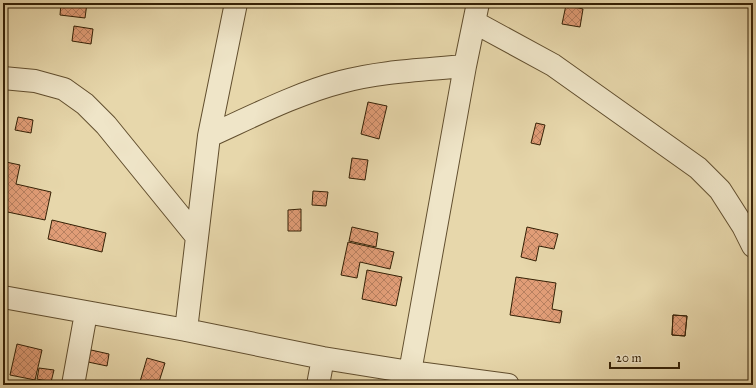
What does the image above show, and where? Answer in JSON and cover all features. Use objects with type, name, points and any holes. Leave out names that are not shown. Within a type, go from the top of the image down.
[{"type":"street","points":[[186,330],[209,136],[236,3]]},
{"type":"street","points":[[410,372],[476,12],[698,168],[720,190],[743,226],[753,246]]},
{"type":"street","points":[[209,136],[307,93],[342,82],[387,73],[465,66]]},
{"type":"street","points":[[3,78],[35,81],[64,89],[85,104],[106,125],[197,237]]},
{"type":"street","points":[[3,297],[186,330],[323,358],[410,372],[508,385]]},
{"type":"street","points":[[73,385],[86,313]]},
{"type":"street","points":[[318,385],[323,358]]},
{"type":"building","points":[[36,3],[56,3],[55,7]]},
{"type":"building","points":[[61,3],[87,3],[85,18],[60,15]]},
{"type":"building","points":[[370,3],[382,3],[381,6]]},
{"type":"building","points":[[566,5],[583,9],[580,27],[562,24]]},
{"type":"building","points":[[74,26],[93,29],[91,44],[72,41]]},
{"type":"building","points":[[368,102],[387,106],[379,139],[361,134]]},
{"type":"building","points":[[3,103],[6,104],[3,115]]},
{"type":"building","points":[[18,117],[33,120],[31,133],[15,130]]},
{"type":"building","points":[[536,123],[545,125],[540,145],[531,143]]},
{"type":"building","points":[[352,158],[368,160],[365,180],[349,178]]},
{"type":"building","points":[[6,162],[20,165],[16,184],[51,192],[45,220],[3,211],[3,173]]},
{"type":"building","points":[[313,191],[328,192],[326,206],[312,205]]},
{"type":"building","points":[[301,209],[301,231],[288,231],[288,210]]},
{"type":"building","points":[[52,220],[106,233],[102,252],[48,239]]},
{"type":"building","points":[[352,227],[378,233],[376,247],[349,241]]},
{"type":"building","points":[[527,227],[558,234],[554,249],[539,246],[536,261],[521,257]]},
{"type":"building","points":[[348,242],[394,252],[390,269],[360,262],[357,278],[341,275]]},
{"type":"building","points":[[367,270],[402,277],[396,306],[362,299]]},
{"type":"building","points":[[516,277],[556,283],[552,309],[562,311],[560,323],[510,315]]},
{"type":"building","points":[[673,315],[687,316],[685,336],[672,335]]},
{"type":"building","points":[[673,315],[687,316],[685,336],[672,335]]},
{"type":"building","points":[[17,344],[42,350],[35,380],[10,375]]},
{"type":"building","points":[[3,350],[6,351],[3,363]]},
{"type":"building","points":[[91,350],[109,354],[107,366],[88,362]]},
{"type":"building","points":[[147,358],[165,363],[158,385],[139,385]]},
{"type":"building","points":[[39,368],[54,370],[51,382],[37,379]]}]
